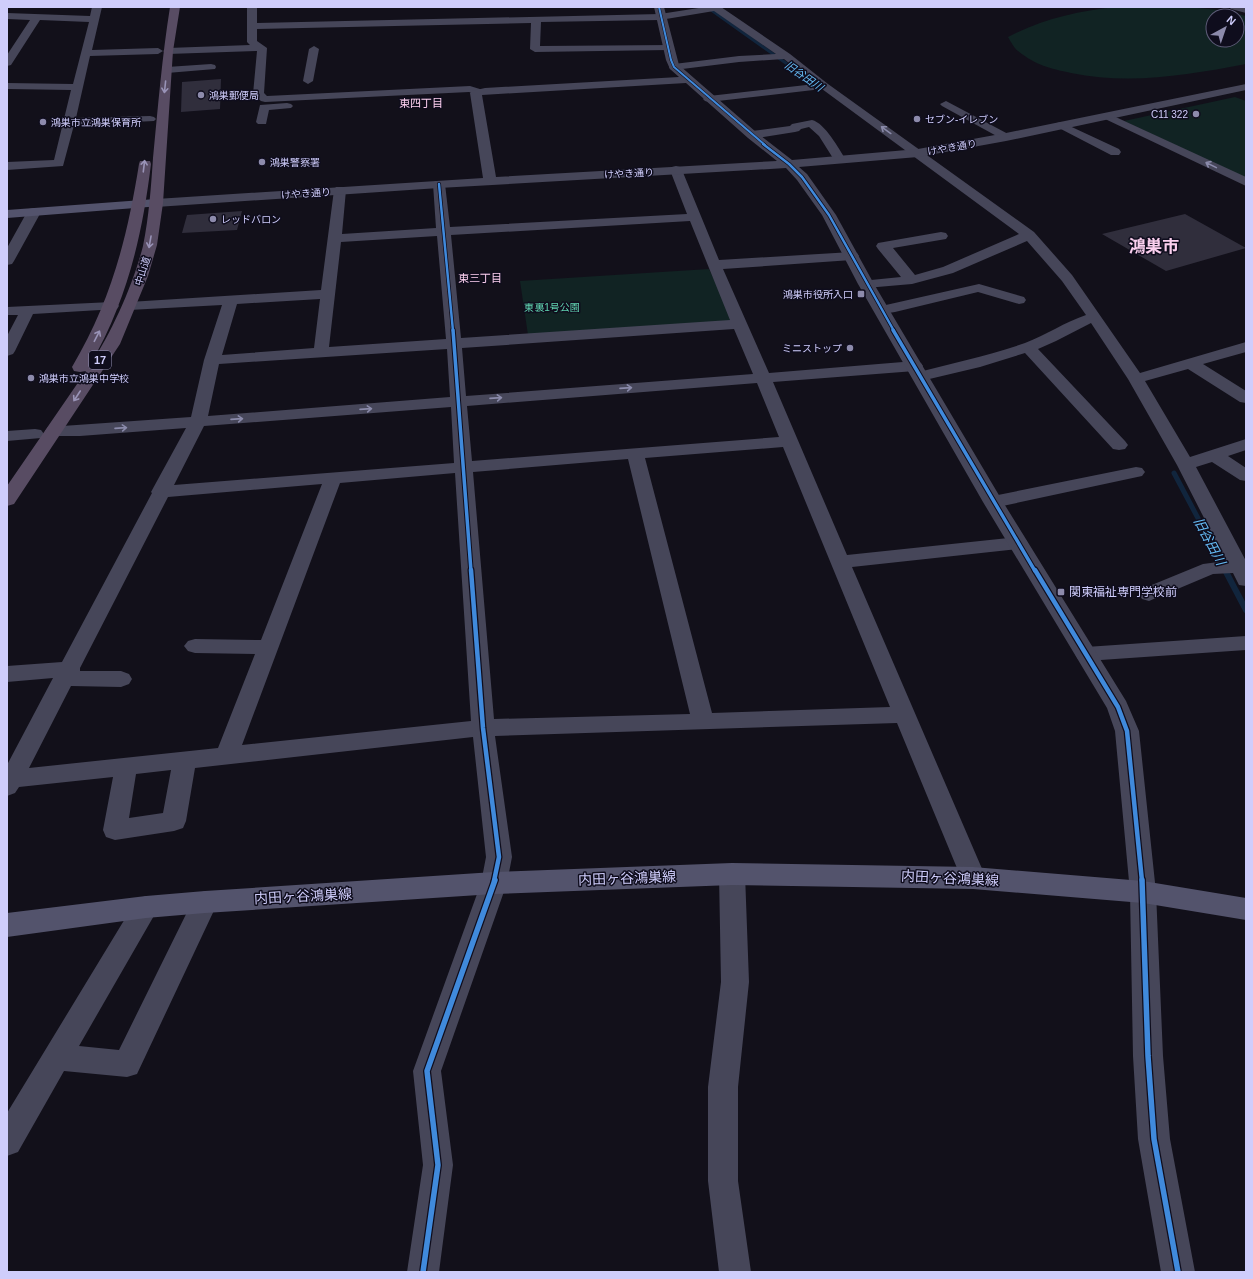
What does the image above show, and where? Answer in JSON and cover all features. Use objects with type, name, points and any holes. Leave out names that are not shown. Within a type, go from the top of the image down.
[{"type":"highway","name":"中山道","points":[[7,474],[87,356],[112,306],[128,256],[148,204],[167,70],[163,51],[164,7]]},
{"type":"highway","name":"中山道","points":[[150,123],[152,100],[175,7]]},
{"type":"highway","name":"中山道","points":[[7,500],[112,344],[141,276],[150,244],[146,150]]},
{"type":"main road","name":"けやき通り","points":[[7,214],[148,204]]},
{"type":"main road","name":"内田ヶ谷鴻巣線","points":[[7,925],[146,907],[205,902],[494,884],[732,874],[973,878],[1143,892],[1246,909]]},
{"type":"street","points":[[7,166],[59,163],[97,7]]},
{"type":"street","points":[[252,7],[252,42],[262,48]]},
{"type":"street","points":[[1234,7],[1246,10]]},
{"type":"street","points":[[251,26],[414,22],[484,17],[536,19],[716,8],[786,56],[824,86],[1030,235],[1067,278],[1096,317],[1136,379],[1186,464],[1242,574]]},
{"type":"street","points":[[410,12],[414,22]]},
{"type":"street","points":[[659,12],[674,67],[709,99],[789,164],[802,178],[829,216],[866,284],[993,502],[1118,707],[1127,731],[1143,892],[1148,1056],[1154,1139],[1178,1272]]},
{"type":"street","points":[[343,13],[346,24]]},
{"type":"street","points":[[7,16],[94,18]]},
{"type":"street","points":[[7,63],[37,17]]},
{"type":"street","points":[[536,19],[535,49],[668,47]]},
{"type":"street","points":[[86,53],[262,48]]},
{"type":"street","points":[[262,48],[258,94],[265,98],[407,99]]},
{"type":"street","points":[[308,82],[314,49]]},
{"type":"street","points":[[674,67],[739,59],[786,56]]},
{"type":"street","points":[[167,70],[211,67]]},
{"type":"street","points":[[262,122],[264,107],[470,89],[480,92],[688,80]]},
{"type":"street","points":[[7,86],[78,87]]},
{"type":"street","points":[[709,99],[824,86]]},
{"type":"street","name":"けやき通り","points":[[148,204],[340,190],[789,164],[918,153],[1006,137],[1246,87]]},
{"type":"street","points":[[480,92],[476,93],[490,181]]},
{"type":"street","points":[[946,104],[1006,137]]},
{"type":"street","points":[[1107,116],[1246,182]]},
{"type":"street","points":[[69,122],[150,123]]},
{"type":"street","points":[[752,135],[795,129],[796,126],[812,123],[823,134],[840,160]]},
{"type":"street","points":[[1061,125],[1115,152]]},
{"type":"street","points":[[676,170],[738,324],[789,441],[973,878]]},
{"type":"street","points":[[423,1272],[438,1165],[427,1071],[494,884],[499,857],[483,728],[459,401],[439,184]]},
{"type":"street","points":[[321,352],[340,190]]},
{"type":"street","points":[[7,261],[34,212]]},
{"type":"street","points":[[335,238],[695,217]]},
{"type":"street","points":[[866,284],[912,280],[948,270],[1030,235]]},
{"type":"street","points":[[912,280],[883,246],[941,236]]},
{"type":"street","points":[[714,265],[852,256]]},
{"type":"street","points":[[882,310],[979,288],[1019,300]]},
{"type":"street","points":[[129,306],[327,294]]},
{"type":"street","points":[[9,783],[198,422],[212,360],[231,299]]},
{"type":"street","points":[[7,311],[112,306]]},
{"type":"street","points":[[7,351],[28,310]]},
{"type":"street","points":[[54,431],[80,431],[762,378],[918,371],[974,364],[1028,347],[1051,338],[1080,322],[1096,317]]},
{"type":"street","points":[[212,360],[454,342],[738,324]]},
{"type":"street","points":[[1136,379],[1246,346]]},
{"type":"street","points":[[1028,347],[1119,445]]},
{"type":"street","points":[[1190,363],[1246,398]]},
{"type":"street","points":[[7,436],[35,434]]},
{"type":"street","points":[[160,492],[464,466],[789,441]]},
{"type":"street","points":[[1186,464],[1246,444]]},
{"type":"street","points":[[635,453],[703,722]]},
{"type":"street","points":[[1214,455],[1246,476]]},
{"type":"street","points":[[993,502],[1136,472]]},
{"type":"street","points":[[227,755],[333,478]]},
{"type":"street","points":[[840,562],[1018,543]]},
{"type":"street","points":[[1149,594],[1210,568],[1242,574]]},
{"type":"street","points":[[1086,654],[1246,643]]},
{"type":"street","points":[[195,646],[268,647]]},
{"type":"street","points":[[7,674],[67,673],[121,679]]},
{"type":"street","points":[[9,783],[227,755],[483,728],[904,715]]},
{"type":"street","points":[[126,767],[114,830],[174,821],[185,760]]},
{"type":"street","points":[[732,874],[735,982],[723,1087],[723,1173],[735,1272]]},
{"type":"street","points":[[56,1057],[127,1064],[205,902]]},
{"type":"street","points":[[7,1141],[146,907]]},
{"type":"green space","points":[[1116,7],[1182,7],[1205,9],[1205,48],[1245,48],[1246,16],[1246,64],[1202,72],[1159,77],[1093,77],[1043,66],[1017,50],[1008,37],[1034,25],[1074,14]]},
{"type":"green space","points":[[1235,97],[1246,101],[1246,178],[1124,121]]},
{"type":"green space","name":"東裏1号公園","points":[[709,269],[732,318],[728,321],[528,335],[520,281]]},
{"type":"building","name":"鴻巣郵便局","points":[[221,79],[220,109],[181,112],[182,82]]},
{"type":"building","name":"レッドバロン","points":[[242,211],[237,230],[182,233],[187,215]]},
{"type":"building","points":[[1185,214],[1246,248],[1166,271],[1102,234]]},
{"type":"waterway","name":"旧谷田川","points":[[707,7],[818,86]]},
{"type":"waterway","name":"旧谷田川","points":[[1174,473],[1226,571]]},
{"type":"waterway","name":"旧谷田川","points":[[1225,570],[1246,610]]},
{"type":"cycle path","points":[[659,7],[671,60],[674,67],[752,135],[789,164],[802,177],[829,215],[866,284],[993,502],[1118,707],[1127,731],[1143,892],[1148,1056],[1154,1139],[1178,1272]]},
{"type":"cycle path","points":[[423,1272],[438,1165],[427,1071],[494,883],[499,857],[483,728],[454,342],[439,184]]},
{"type":"place","name":"鴻巣郵便局","points":[[201,95]]},
{"type":"place","name":"C11 322","points":[[1196,114]]},
{"type":"place","name":"セブン-イレブン","points":[[917,119]]},
{"type":"place","name":"鴻巣市立鴻巣保育所","points":[[43,122]]},
{"type":"place","name":"鴻巣警察署","points":[[262,162]]},
{"type":"place","name":"レッドバロン","points":[[213,219]]},
{"type":"place","name":"鴻巣市役所入口","points":[[861,294]]},
{"type":"place","name":"ミニストップ","points":[[850,348]]},
{"type":"place","name":"鴻巣市立鴻巣中学校","points":[[31,378]]},
{"type":"place","name":"関東福祉専門学校前","points":[[1061,592]]},
{"type":"district","name":"東四丁目","points":[[421,103]]},
{"type":"district","name":"鴻巣市","points":[[1154,246]]},
{"type":"district","name":"東三丁目","points":[[480,278]]}]
